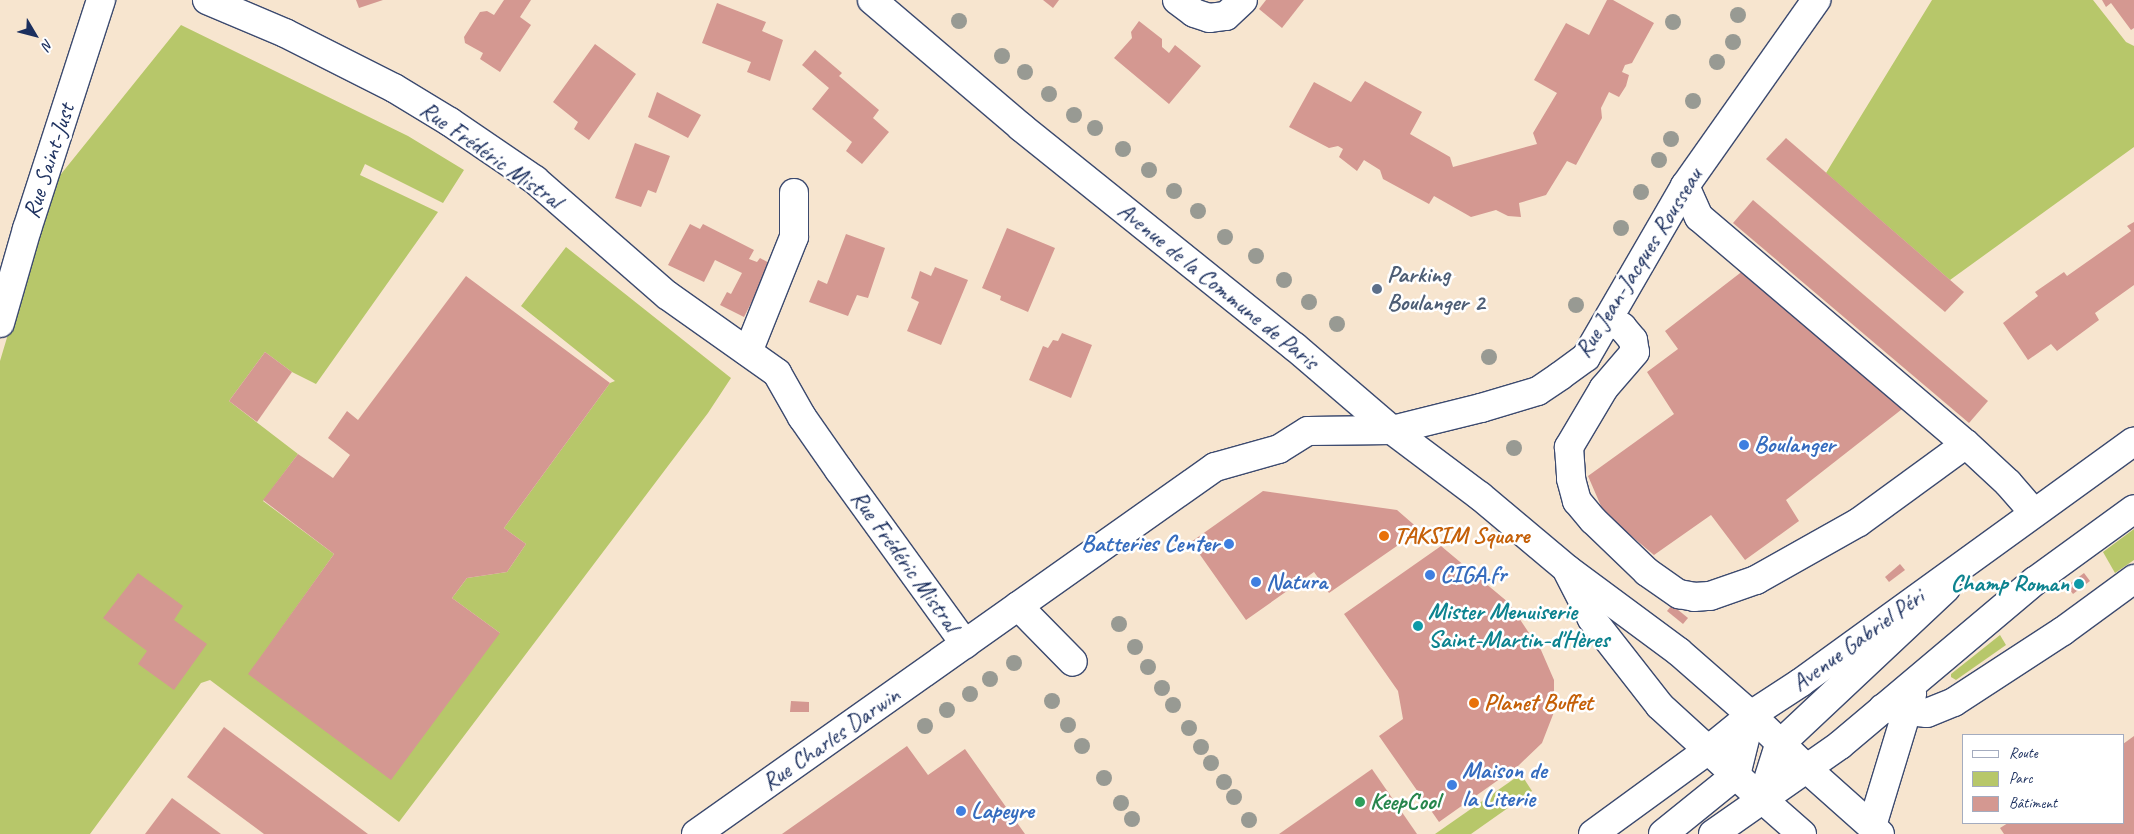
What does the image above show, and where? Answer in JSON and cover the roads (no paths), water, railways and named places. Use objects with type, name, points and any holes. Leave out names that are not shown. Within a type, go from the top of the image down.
[{"type":"street","name":"Rue Saint-Just","points":[[0,323],[27,229],[100,0]]},
{"type":"street","name":"Rue Frédéric Mistral","points":[[206,0],[293,37],[394,88],[450,122],[535,180],[667,295],[777,373],[813,432],[965,644],[1215,467],[1278,449],[1308,432],[1392,430]]},
{"type":"street","name":"Avenue de la Commune de Paris","points":[[872,0],[1021,126],[1295,347],[1392,430],[1480,496],[1567,569],[1679,652],[1751,715]]},
{"type":"street","points":[[1177,0],[1194,13],[1209,18],[1226,16],[1243,0]]},
{"type":"street","name":"Rue Jean-Jacques Rousseau","points":[[1392,430],[1538,391],[1586,357],[1685,186],[1816,0]]},
{"type":"street","points":[[1685,186],[1699,217],[1966,444],[2008,483],[2033,512]]},
{"type":"street","points":[[748,352],[794,237],[794,192]]},
{"type":"street","points":[[1606,322],[1622,327],[1633,340],[1635,352],[1604,388],[1569,447],[1572,479],[1577,501],[1592,520],[1647,572],[1679,594],[1694,597],[1710,596],[1764,576],[1859,522],[1966,444]]},
{"type":"street","name":"Avenue Gabriel Péri","points":[[1593,834],[1708,750],[1751,715],[1808,677],[2033,512],[2134,441]]},
{"type":"street","points":[[1713,834],[1806,768],[1895,710],[1916,680],[2035,581],[2134,509]]},
{"type":"street","points":[[1762,798],[1780,745],[2002,536]]},
{"type":"street","name":"Avenue de la Commune de Paris","points":[[1567,569],[1592,619],[1626,665],[1660,706],[1708,750]]},
{"type":"street","points":[[1895,710],[1927,713],[1954,702],[2063,631],[2134,579]]},
{"type":"street","points":[[1018,606],[1073,662]]},
{"type":"street","name":"Rue Charles Darwin","points":[[696,834],[965,644]]},
{"type":"street","points":[[1876,830],[1895,710]]},
{"type":"street","points":[[1751,715],[1780,745],[1876,830]]},
{"type":"street","points":[[1663,834],[1736,775],[1751,715]]},
{"type":"street","points":[[1708,750],[1802,834]]},
{"type":"place","name":"Parking Boulanger 2","points":[[1377,289]]},
{"type":"place","name":"Boulanger","points":[[1744,445]]},
{"type":"place","name":"TAKSIM Square","points":[[1384,536]]},
{"type":"place","name":"Batteries Center","points":[[1229,544]]},
{"type":"place","name":"CIGA.fr","points":[[1430,575]]},
{"type":"place","name":"Natura","points":[[1256,582]]},
{"type":"place","name":"Champ Roman","points":[[2079,584]]},
{"type":"place","name":"Mister Menuiserie Saint-Martin-d'Hères","points":[[1418,626]]},
{"type":"place","name":"Planet Buffet","points":[[1474,703]]},
{"type":"place","name":"Maison de la Literie","points":[[1452,785]]},
{"type":"place","name":"KeepCool","points":[[1360,802]]},
{"type":"place","name":"Lapeyre","points":[[961,811]]}]
